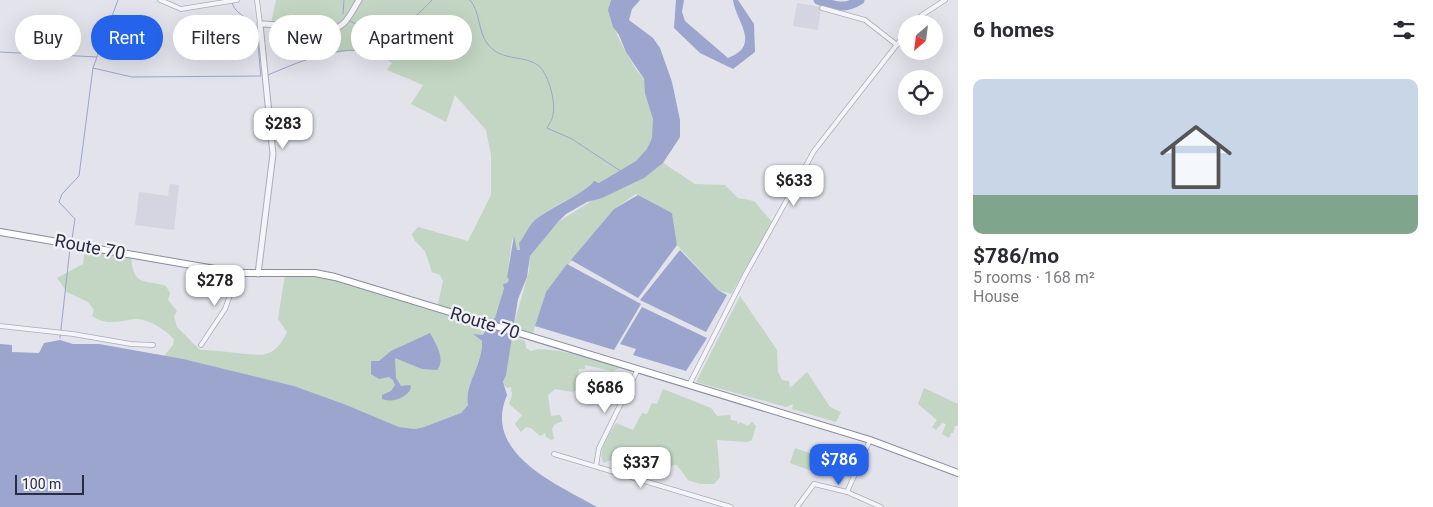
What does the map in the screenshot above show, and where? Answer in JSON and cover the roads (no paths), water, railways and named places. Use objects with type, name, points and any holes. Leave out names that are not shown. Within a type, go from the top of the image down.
[{"type":"highway","name":"Route 70","points":[[0,232],[238,273],[315,274],[335,277],[870,440],[958,473]]},
{"type":"street","points":[[160,0],[181,9],[237,0]]},
{"type":"street","points":[[172,0],[173,7]]},
{"type":"street","points":[[257,0],[273,154],[258,274]]},
{"type":"street","points":[[260,24],[271,23],[330,31],[343,24],[358,0]]},
{"type":"street","points":[[922,15],[945,0]]},
{"type":"street","points":[[689,385],[744,277],[814,151],[897,44],[865,20],[822,8]]},
{"type":"street","points":[[200,345],[225,309],[238,273]]},
{"type":"street","points":[[0,326],[131,344],[153,345]]},
{"type":"street","points":[[596,466],[599,448],[638,369]]},
{"type":"street","points":[[846,492],[870,440]]},
{"type":"street","points":[[554,454],[731,507]]},
{"type":"street","points":[[797,507],[814,484],[846,492],[881,507]]},
{"type":"water","points":[[611,0],[640,0],[632,9],[629,20],[653,38],[660,48],[672,82],[680,120],[680,137],[663,163],[644,178],[602,198],[587,202],[566,214],[530,256],[527,277],[518,299],[506,375],[503,382],[507,395],[502,416],[505,434],[514,450],[527,464],[544,477],[597,507],[0,507],[0,344],[12,345],[12,352],[39,353],[44,343],[60,340],[73,344],[99,344],[183,359],[294,386],[399,427],[415,429],[424,427],[461,413],[468,405],[467,397],[482,350],[482,341],[473,334],[483,335],[491,320],[495,318],[504,288],[503,284],[509,280],[507,277],[514,236],[517,250],[520,250],[519,243],[535,220],[590,186],[594,181],[599,183],[636,161],[647,149],[652,138],[653,119],[645,93],[644,79],[626,52],[619,35],[613,27],[608,10]]},
{"type":"water","points":[[676,0],[684,0],[682,12],[685,21],[728,58],[738,53],[744,47],[744,32],[733,0],[738,0],[754,24],[755,52],[733,69],[700,53],[674,28]]},
{"type":"water","points":[[638,195],[672,213],[677,245],[638,298],[571,260],[614,209]]},
{"type":"water","points":[[680,250],[718,290],[727,295],[706,332],[640,300]]},
{"type":"water","points":[[567,264],[641,304],[614,350],[535,326],[546,292]]},
{"type":"water","points":[[642,307],[707,338],[686,371],[633,355],[636,349],[620,344]]},
{"type":"water","points":[[430,333],[440,356],[440,366],[437,370],[422,369],[395,358],[396,378],[401,386],[410,385],[411,388],[409,392],[399,399],[382,399],[382,395],[391,391],[395,385],[389,377],[379,379],[371,374],[371,361],[379,361],[391,351]]},
{"type":"waterway","points":[[0,52],[97,57],[118,0]]},
{"type":"waterway","points":[[343,14],[344,0]]},
{"type":"waterway","points":[[348,20],[372,31],[387,33],[408,22],[432,0]]},
{"type":"waterway","points":[[470,0],[476,10],[484,38],[492,49],[504,55],[530,61],[540,67],[544,73],[550,87],[554,109],[552,120],[547,128],[572,139],[622,172]]},
{"type":"waterway","points":[[818,0],[839,6],[849,5],[860,0]]},
{"type":"waterway","points":[[93,68],[132,77],[261,76],[255,30],[251,22],[236,10],[232,3]]},
{"type":"waterway","points":[[268,75],[311,58],[351,50]]},
{"type":"waterway","points":[[72,239],[75,219],[59,202],[62,194],[79,176],[93,68],[96,60]]},
{"type":"waterway","points":[[60,338],[70,248]]}]
